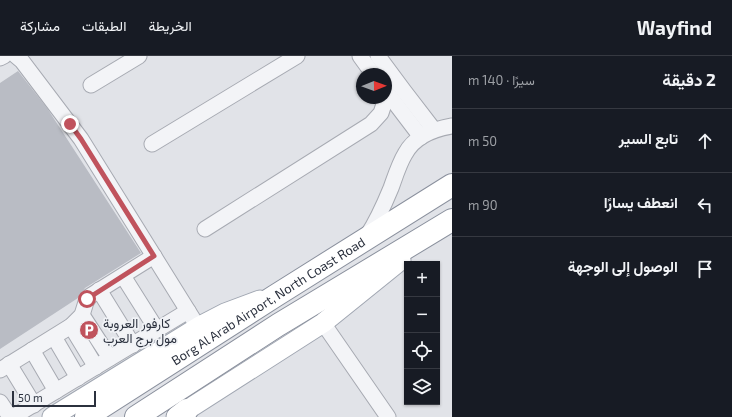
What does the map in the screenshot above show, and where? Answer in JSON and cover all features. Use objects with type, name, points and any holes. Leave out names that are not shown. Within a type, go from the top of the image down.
[{"type":"highway","name":"Borg Al Arab Airport, North Coast Road","points":[[86,417],[452,185]]},
{"type":"highway","name":"Borg Al Arab Airport, North Coast Road","points":[[136,417],[278,325],[447,223]]},
{"type":"main road","points":[[181,415],[323,323],[447,223]]},
{"type":"main road","points":[[52,417],[193,319],[275,296]]},
{"type":"street","points":[[0,58],[4,56]]},
{"type":"street","points":[[14,417],[157,330],[193,319],[81,139],[22,61],[16,56]]},
{"type":"street","points":[[91,85],[139,56]]},
{"type":"street","points":[[152,144],[297,56]]},
{"type":"street","points":[[360,56],[369,68]]},
{"type":"street","points":[[378,56],[385,68]]},
{"type":"street","points":[[392,79],[434,130]]},
{"type":"street","points":[[392,102],[421,137]]},
{"type":"street","points":[[205,229],[371,124],[381,113],[384,104]]},
{"type":"street","points":[[364,240],[379,216],[405,153],[421,137],[434,130],[452,126]]},
{"type":"street","points":[[34,404],[5,367],[71,326],[82,315],[87,299],[154,256]]},
{"type":"street","points":[[123,276],[157,330]]},
{"type":"street","points":[[99,290],[133,345]]},
{"type":"street","points":[[82,315],[110,358]]},
{"type":"street","points":[[323,323],[388,417]]},
{"type":"street","points":[[71,326],[96,367]]},
{"type":"street","points":[[54,337],[78,378]]},
{"type":"street","points":[[32,350],[56,391]]},
{"type":"street","points":[[0,402],[10,417]]},
{"type":"building","points":[[18,71],[47,108],[141,253],[85,288],[78,298],[0,349],[0,83]]},
{"type":"place","name":"كارفور العروبة مول برج العرب","points":[[89,330]]},
{"type":"route","points":[[70,124],[81,139],[154,256],[87,299]]}]
